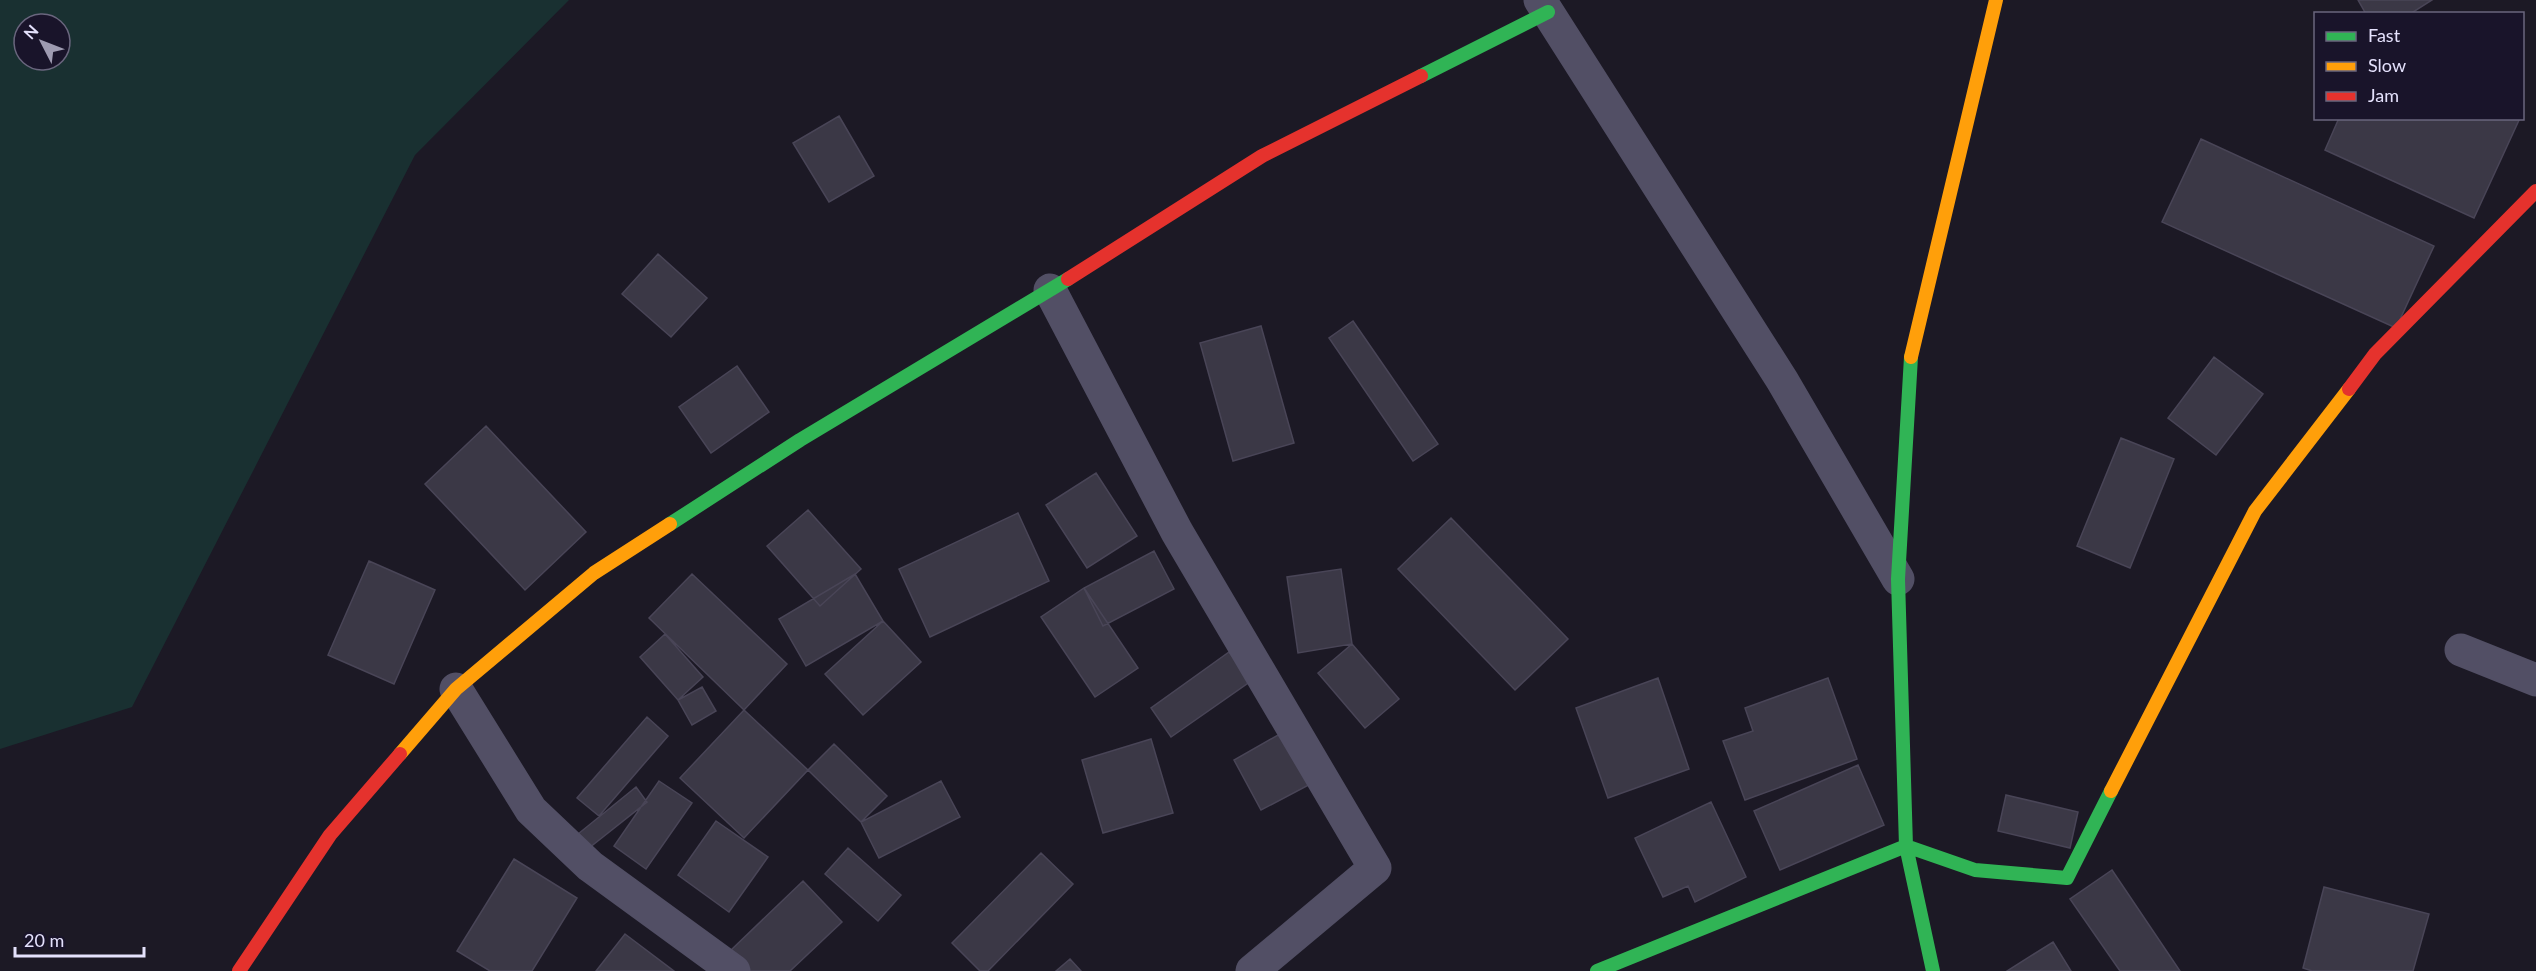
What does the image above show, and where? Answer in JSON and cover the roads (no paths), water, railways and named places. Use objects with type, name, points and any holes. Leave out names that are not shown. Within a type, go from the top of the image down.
[{"type":"street","points":[[1933,971],[1906,846],[1898,579],[1911,358],[1996,0]]},
{"type":"street","points":[[239,971],[330,835],[456,689],[594,573],[800,440],[1050,290],[1262,156],[1544,6],[1782,380],[1898,579]]},
{"type":"street","points":[[1597,971],[1906,846],[1975,870],[2067,878],[2255,511],[2375,354],[2536,191]]},
{"type":"street","points":[[1050,290],[1177,532],[1375,868],[1252,971]]},
{"type":"street","points":[[2461,650],[2536,680]]},
{"type":"street","points":[[456,689],[531,810],[590,866],[734,971]]}]
